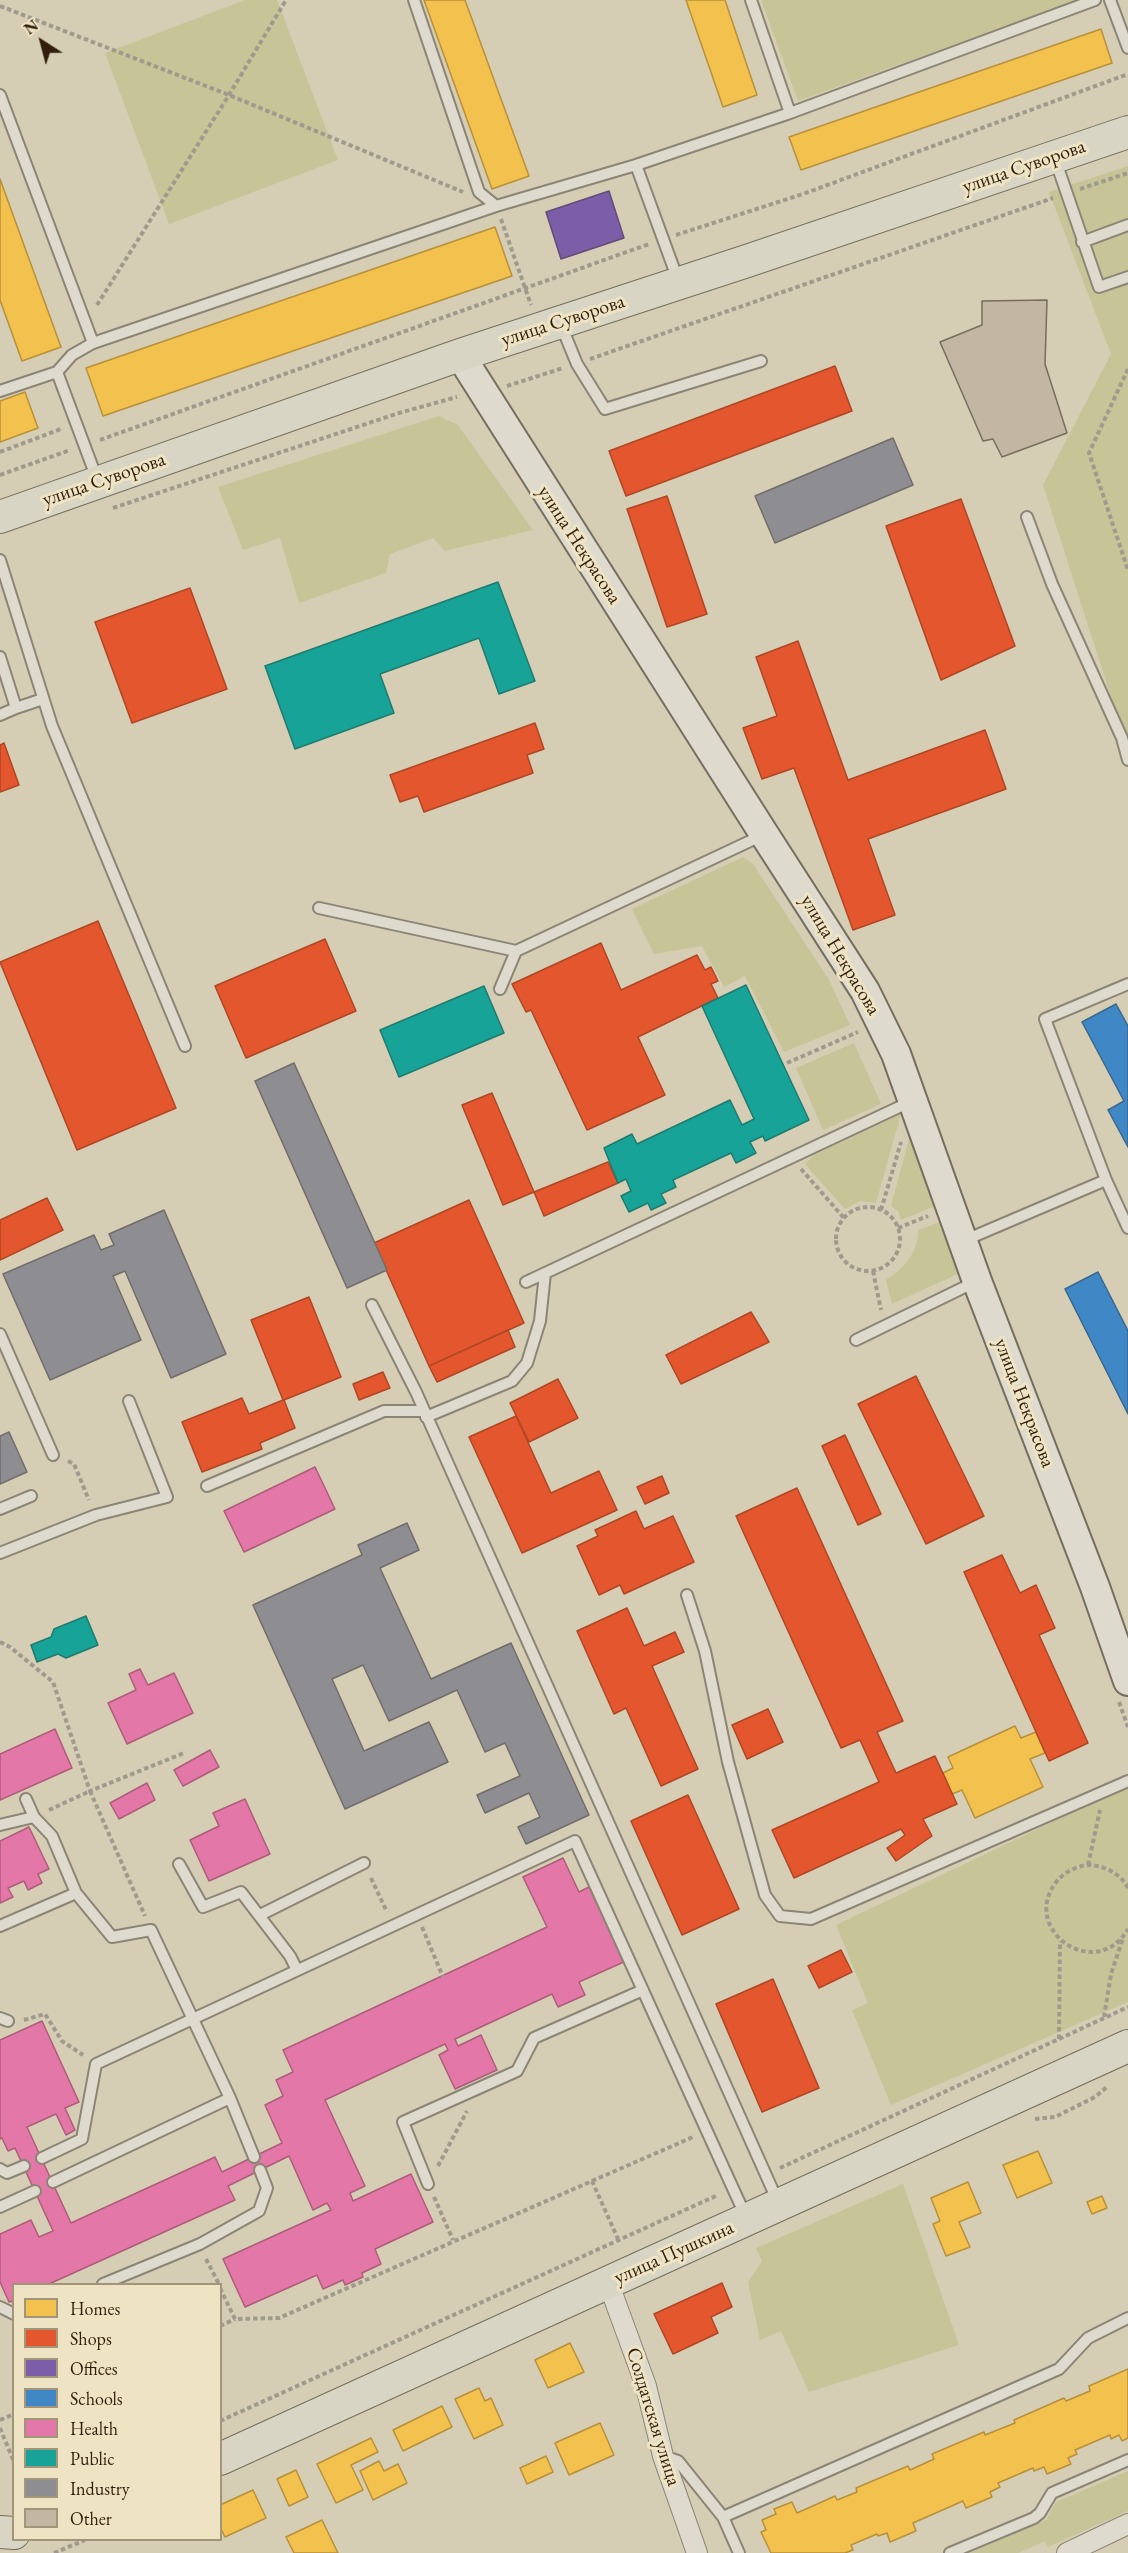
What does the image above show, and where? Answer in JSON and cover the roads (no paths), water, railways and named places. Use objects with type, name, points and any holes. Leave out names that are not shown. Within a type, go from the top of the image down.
[{"type":"main road","name":"улица Суворова","points":[[0,517],[105,495],[460,355],[1128,132]]},
{"type":"main road","name":"улица Некрасова","points":[[460,355],[865,991],[896,1054],[977,1281],[1116,1632],[1128,1681]]},
{"type":"main road","name":"улица Пушкина","points":[[222,2458],[1128,2046]]},
{"type":"street","name":"Солдатская улица","points":[[608,2282],[646,2386],[663,2456],[697,2553]]},
{"type":"street","points":[[1067,2553],[1128,2524]]},
{"type":"street","points":[[0,2543],[4,2553]]},
{"type":"lane","points":[[414,0],[478,192],[496,206]]},
{"type":"lane","points":[[751,0],[790,113]]},
{"type":"lane","points":[[0,391],[57,372],[72,355],[93,343],[496,206],[636,165],[790,113],[1095,0]]},
{"type":"lane","points":[[1110,0],[1128,48]]},
{"type":"lane","points":[[0,94],[93,343]]},
{"type":"lane","points":[[1054,156],[1099,287],[1128,277]]},
{"type":"lane","points":[[636,165],[680,283]]},
{"type":"lane","points":[[1082,242],[1128,225]]},
{"type":"lane","points":[[549,326],[577,364],[605,410],[761,361]]},
{"type":"lane","points":[[57,372],[83,446],[105,495]]},
{"type":"lane","points":[[1027,517],[1053,584],[1122,738],[1128,760]]},
{"type":"lane","points":[[0,560],[43,699],[185,1046]]},
{"type":"lane","points":[[0,657],[16,708]]},
{"type":"lane","points":[[0,715],[43,699]]},
{"type":"lane","points":[[319,908],[516,951],[764,834]]},
{"type":"lane","points":[[500,989],[516,951]]},
{"type":"lane","points":[[1128,984],[1045,1019],[1106,1180],[1128,1228]]},
{"type":"lane","points":[[526,1282],[912,1101]]},
{"type":"lane","points":[[963,1241],[1106,1180]]},
{"type":"lane","points":[[207,1486],[384,1411],[425,1414],[512,1381],[527,1363],[540,1321],[545,1273]]},
{"type":"lane","points":[[856,1340],[977,1281]]},
{"type":"lane","points":[[372,1305],[425,1414],[779,2205]]},
{"type":"lane","points":[[0,1334],[53,1455]]},
{"type":"lane","points":[[0,1552],[96,1515],[168,1497],[129,1401]]},
{"type":"lane","points":[[0,1509],[31,1496]]},
{"type":"lane","points":[[687,1595],[705,1651],[728,1762],[765,1895],[780,1916],[811,1919],[1128,1781]]},
{"type":"lane","points":[[26,1798],[34,1817],[52,1836],[76,1893],[112,1937],[151,1930],[194,2017],[254,2157]]},
{"type":"lane","points":[[0,1825],[34,1817]]},
{"type":"lane","points":[[42,2158],[82,2139],[96,2064],[575,1841],[747,2220]]},
{"type":"lane","points":[[260,1915],[364,1863]]},
{"type":"lane","points":[[179,1864],[203,1907],[241,1892],[290,1956],[297,1970]]},
{"type":"lane","points":[[0,1926],[76,1893]]},
{"type":"lane","points":[[428,2184],[403,2122],[517,2072],[534,2038],[643,1990]]},
{"type":"lane","points":[[53,2182],[230,2098]]},
{"type":"lane","points":[[0,2169],[7,2173],[24,2166]]},
{"type":"lane","points":[[105,2283],[200,2244],[259,2211],[267,2188],[260,2170]]},
{"type":"lane","points":[[0,2207],[35,2191]]},
{"type":"lane","points":[[723,2517],[1059,2369],[1088,2338],[1128,2318]]},
{"type":"lane","points":[[663,2456],[678,2461],[723,2517],[739,2553]]},
{"type":"lane","points":[[950,2553],[1034,2518],[1040,2513],[1052,2493],[1128,2460]]}]
